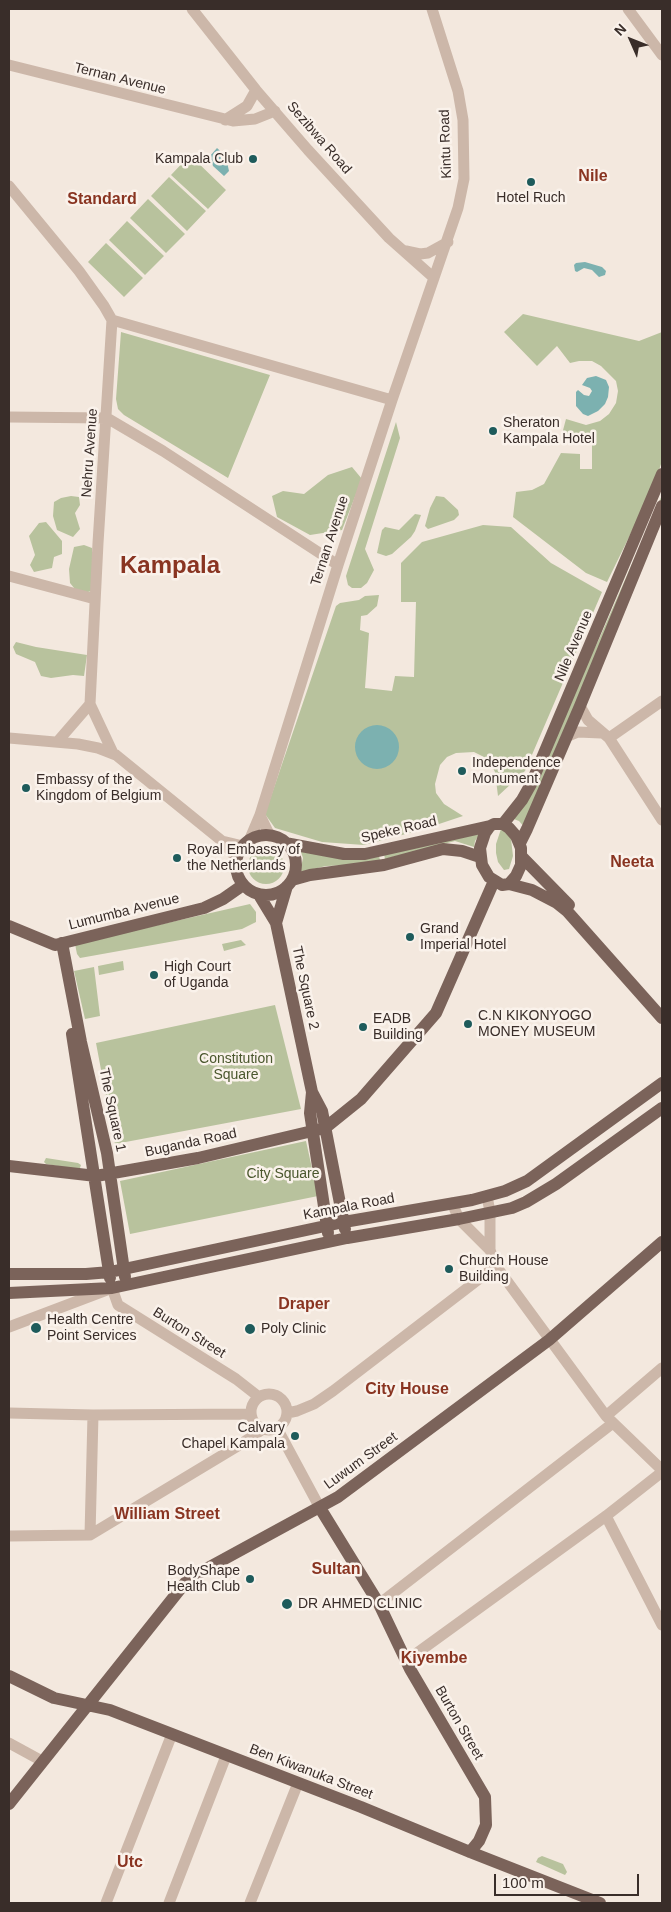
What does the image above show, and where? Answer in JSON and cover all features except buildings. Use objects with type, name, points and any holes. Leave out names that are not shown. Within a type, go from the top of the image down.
[{"type":"main road","name":"Nile Avenue","points":[[496,825],[522,800],[531,784],[662,474]]},
{"type":"main road","name":"Nile Avenue","points":[[520,842],[580,706],[662,506]]},
{"type":"main road","points":[[508,884],[516,876],[521,864],[520,842],[513,831],[496,825],[482,840],[480,857],[485,870],[494,881],[502,885],[508,884],[532,890],[557,903],[567,911],[662,1018]]},
{"type":"main road","name":"Speke Road","points":[[285,843],[344,854],[365,854],[496,825]]},
{"type":"main road","points":[[276,923],[290,883],[296,864],[291,849],[285,843],[270,836],[259,836],[246,843],[237,859],[236,871],[243,885],[259,895],[274,894],[290,883]]},
{"type":"main road","name":"Speke Road","points":[[290,883],[310,875],[384,865],[443,850],[462,851],[480,857]]},
{"type":"main road","points":[[522,857],[597,934],[662,1005]]},
{"type":"main road","name":"Buganda Road","points":[[9,1166],[96,1176],[109,1175],[198,1158],[319,1130],[361,1099],[436,1013],[494,881]]},
{"type":"main road","name":"Lumumba Avenue","points":[[9,926],[58,944],[204,908],[218,902],[243,885]]},
{"type":"main road","name":"The Square 2","points":[[259,895],[276,923],[312,1092],[322,1111],[319,1130],[329,1242]]},
{"type":"main road","name":"The Square 1","points":[[58,944],[107,1153],[126,1285]]},
{"type":"main road","name":"The Square 1","points":[[58,944],[96,1176],[112,1288]]},
{"type":"main road","name":"Kampala Road","points":[[9,1274],[86,1274],[110,1272],[344,1222],[452,1203],[505,1191],[527,1181],[662,1083]]},
{"type":"main road","points":[[9,1293],[112,1288],[347,1238],[512,1208],[538,1196],[662,1108]]},
{"type":"main road","name":"The Square 2","points":[[319,1130],[347,1238]]},
{"type":"main road","name":"Luwum Street","points":[[9,1804],[185,1583],[195,1575],[338,1497],[549,1340],[662,1242]]},
{"type":"main road","name":"Burton Street","points":[[320,1508],[379,1604],[406,1661],[485,1797],[486,1825],[479,1841],[470,1852]]},
{"type":"main road","name":"Ben Kiwanuka Street","points":[[9,1676],[54,1698],[110,1710],[361,1807],[600,1903]]},
{"type":"street","name":"Sezibwa Road","points":[[192,9],[256,90],[308,150],[383,232],[434,278]]},
{"type":"street","name":"Kintu Road","points":[[432,9],[458,91],[463,120],[464,179],[457,214],[434,278]]},
{"type":"street","points":[[628,9],[662,55]]},
{"type":"street","name":"Ternan Avenue","points":[[9,65],[225,120],[247,120],[275,111]]},
{"type":"street","points":[[225,120],[247,106],[256,90]]},
{"type":"street","points":[[9,186],[79,271],[112,320],[392,400]]},
{"type":"street","points":[[404,251],[420,254],[428,253],[448,242]]},
{"type":"street","name":"Ternan Avenue","points":[[246,843],[260,815],[338,565],[434,278]]},
{"type":"street","name":"Nehru Avenue","points":[[112,320],[108,418],[95,600],[90,704],[113,753]]},
{"type":"street","points":[[9,417],[108,418],[163,451],[338,565]]},
{"type":"street","points":[[9,576],[95,600]]},
{"type":"street","points":[[566,737],[578,732],[605,735],[662,701]]},
{"type":"street","points":[[58,741],[90,704]]},
{"type":"street","points":[[580,706],[583,714],[605,735],[658,805],[662,820]]},
{"type":"street","points":[[9,738],[58,741],[91,746],[113,753],[222,841],[237,859]]},
{"type":"street","points":[[260,815],[270,836]]},
{"type":"street","points":[[222,841],[246,843]]},
{"type":"street","points":[[406,1661],[606,1516],[662,1471],[610,1420],[496,1266],[490,1250],[490,1212],[487,1196]]},
{"type":"street","points":[[452,1203],[459,1219],[490,1250]]},
{"type":"street","points":[[286,1413],[314,1404],[327,1395],[496,1266]]},
{"type":"street","points":[[9,1327],[112,1288]]},
{"type":"street","name":"Burton Street","points":[[112,1288],[118,1305],[236,1379],[259,1397]]},
{"type":"street","points":[[379,1604],[610,1420],[662,1368]]},
{"type":"street","points":[[9,1536],[90,1535],[263,1429],[277,1428],[284,1422],[286,1413],[284,1402],[270,1394],[259,1397],[253,1404],[251,1414],[255,1423],[263,1429]]},
{"type":"street","points":[[9,1413],[92,1415],[251,1414]]},
{"type":"street","points":[[90,1535],[92,1415]]},
{"type":"street","name":"Burton Street","points":[[277,1428],[320,1508]]},
{"type":"street","points":[[606,1516],[662,1625]]},
{"type":"street","points":[[106,1903],[172,1734]]},
{"type":"street","points":[[9,1742],[42,1761]]},
{"type":"street","points":[[169,1903],[226,1756]]},
{"type":"street","points":[[250,1903],[298,1784]]},
{"type":"green space","points":[[190,155],[226,190],[208,209],[171,175]]},
{"type":"green space","points":[[169,177],[206,211],[187,231],[151,196]]},
{"type":"green space","points":[[148,199],[185,234],[166,253],[130,218]]},
{"type":"green space","points":[[127,221],[164,256],[145,275],[109,240]]},
{"type":"green space","points":[[106,243],[143,278],[124,297],[88,262]]},
{"type":"green space","points":[[523,314],[639,341],[662,332],[662,461],[653,488],[607,582],[586,573],[513,517],[516,492],[532,490],[544,484],[561,453],[580,454],[580,469],[592,469],[592,437],[562,434],[566,419],[586,425],[600,421],[609,414],[616,403],[618,391],[616,381],[601,366],[592,361],[570,363],[557,346],[537,366],[504,332]]},
{"type":"green space","points":[[121,332],[270,375],[228,478],[124,415],[118,409],[116,399]]},
{"type":"green space","points":[[396,422],[400,438],[365,549],[374,570],[367,583],[361,588],[352,588],[348,585],[346,576]]},
{"type":"green space","points":[[352,467],[362,479],[342,530],[310,535],[277,517],[272,496],[283,491],[304,494],[328,475]]},
{"type":"green space","points":[[662,495],[662,506],[526,829],[519,821],[511,818],[600,637]]},
{"type":"green space","points":[[71,496],[79,497],[80,505],[75,513],[80,529],[73,537],[57,530],[53,516],[54,502]]},
{"type":"green space","points":[[436,496],[444,497],[458,510],[459,515],[454,520],[428,529],[425,526],[430,508]]},
{"type":"green space","points":[[415,514],[421,515],[411,537],[392,554],[386,556],[377,553],[382,530],[385,527],[399,530]]},
{"type":"green space","points":[[46,522],[62,541],[62,554],[54,557],[52,568],[34,572],[30,565],[35,555],[29,536],[39,523]]},
{"type":"green space","points":[[483,525],[511,527],[551,563],[602,592],[525,771],[498,796],[495,772],[484,757],[474,752],[456,753],[447,757],[440,765],[435,784],[436,793],[444,804],[463,816],[421,830],[364,845],[322,842],[275,828],[265,814],[336,606],[340,603],[359,600],[365,596],[379,595],[377,606],[367,615],[361,616],[360,630],[369,633],[365,688],[392,691],[395,676],[414,677],[416,602],[401,602],[401,563],[422,542]]},
{"type":"green space","points":[[84,545],[92,548],[92,591],[79,594],[70,583],[69,569],[74,547]]},
{"type":"green space","points":[[16,642],[87,655],[84,676],[73,675],[51,678],[41,676],[35,662],[16,654],[13,647]]},
{"type":"green space","points":[[501,829],[505,829],[511,839],[513,856],[509,869],[504,870],[498,862],[496,853],[496,844]]},
{"type":"green space","points":[[481,832],[475,841],[474,847],[455,841],[385,859],[384,854]]},
{"type":"green space","points":[[266,848],[278,854],[284,866],[278,878],[266,884],[254,878],[248,866],[254,854]]},
{"type":"green space","points":[[301,852],[379,856],[380,860],[351,865],[326,866],[300,872],[303,858]]},
{"type":"green space","points":[[250,904],[256,912],[256,922],[242,929],[80,958],[77,954],[75,944]]},
{"type":"green space","points":[[241,940],[246,945],[224,951],[222,944]]},
{"type":"green space","points":[[123,961],[124,970],[99,975],[98,966]]},
{"type":"green space","points":[[94,967],[100,1016],[85,1019],[74,971]]},
{"type":"green space","name":"Constitution Square","points":[[275,1005],[301,1109],[115,1144],[96,1043]]},
{"type":"green space","name":"City Square","points":[[306,1141],[318,1196],[130,1234],[120,1181]]},
{"type":"green space","points":[[46,1158],[81,1165],[80,1168],[76,1169],[46,1164],[44,1162]]},
{"type":"green space","points":[[542,1856],[563,1864],[567,1872],[565,1875],[536,1862]]},
{"type":"water","points":[[217,148],[229,159],[227,162],[229,171],[224,176],[213,166],[210,156]]},
{"type":"water","points":[[585,262],[602,267],[606,271],[605,275],[599,277],[592,270],[584,268],[577,272],[575,271],[574,265],[576,263]]},
{"type":"water","points":[[596,376],[606,380],[609,387],[608,397],[605,404],[598,411],[588,416],[583,414],[576,406],[576,392],[578,390],[584,395],[589,396],[592,391],[590,388],[582,385],[587,378]]},
{"type":"water","points":[[377,725],[389,729],[395,735],[399,747],[395,759],[389,765],[377,769],[365,765],[359,759],[355,747],[359,735],[365,729]]},
{"type":"place","name":"Kampala Club","points":[[253,159]]},
{"type":"place","name":"Hotel Ruch","points":[[531,182]]},
{"type":"place","name":"Sheraton Kampala Hotel","points":[[493,431]]},
{"type":"place","name":"Independence Monument","points":[[462,771]]},
{"type":"place","name":"Embassy of the Kingdom of Belgium","points":[[26,788]]},
{"type":"place","name":"Royal Embassy of the Netherlands","points":[[177,858]]},
{"type":"place","name":"Grand Imperial Hotel","points":[[410,937]]},
{"type":"place","name":"High Court of Uganda","points":[[154,975]]},
{"type":"place","name":"C.N KIKONYOGO MONEY MUSEUM","points":[[468,1024]]},
{"type":"place","name":"EADB Building","points":[[363,1027]]},
{"type":"place","name":"Church House Building","points":[[449,1269]]},
{"type":"place","name":"Health Centre Point Services","points":[[36,1328]]},
{"type":"place","name":"Poly Clinic","points":[[250,1329]]},
{"type":"place","name":"Calvary Chapel Kampala","points":[[295,1436]]},
{"type":"place","name":"BodyShape Health Club","points":[[250,1579]]},
{"type":"place","name":"DR AHMED CLINIC","points":[[287,1604]]},
{"type":"district","name":"Nile","points":[[593,177]]},
{"type":"district","name":"Standard","points":[[102,200]]},
{"type":"district","name":"Kampala","points":[[170,566]]},
{"type":"district","name":"Neeta","points":[[632,863]]},
{"type":"district","name":"Draper","points":[[304,1305]]},
{"type":"district","name":"City House","points":[[407,1390]]},
{"type":"district","name":"William Street","points":[[167,1515]]},
{"type":"district","name":"Sultan","points":[[336,1570]]},
{"type":"district","name":"Kiyembe","points":[[434,1659]]},
{"type":"district","name":"Utc","points":[[130,1863]]}]
